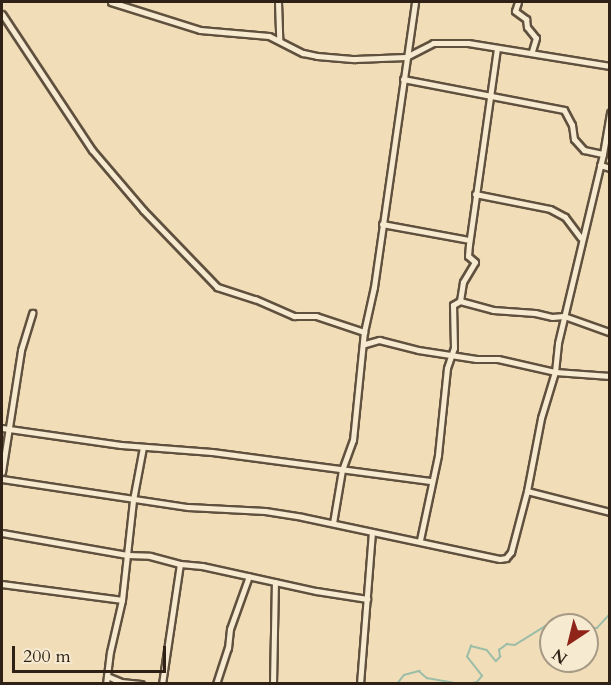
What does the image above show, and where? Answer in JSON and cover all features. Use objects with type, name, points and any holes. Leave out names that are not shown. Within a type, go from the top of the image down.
[{"type":"street","points":[[111,2],[200,30],[231,35],[248,33],[279,40],[303,53],[316,56],[355,59],[406,57],[433,43],[468,43],[532,51],[609,66]]},
{"type":"street","points":[[277,2],[279,40]]},
{"type":"street","points":[[333,523],[342,470],[353,440],[365,344],[364,332],[415,2]]},
{"type":"street","points":[[518,2],[515,11],[526,19],[527,27],[536,38],[532,51]]},
{"type":"street","points":[[2,15],[92,150],[143,210],[218,287],[255,299],[294,316],[315,316],[364,332]]},
{"type":"street","points":[[460,301],[463,282],[475,262],[468,256],[469,240],[488,96],[497,48]]},
{"type":"street","points":[[403,79],[564,110],[572,125],[574,139],[584,150],[603,154]]},
{"type":"street","points":[[2,479],[188,507],[265,511],[420,540],[501,559],[506,558],[511,552],[527,491],[541,418],[555,372],[564,316],[603,154],[609,113]]},
{"type":"street","points":[[600,165],[609,168]]},
{"type":"street","points":[[475,194],[550,209],[565,217],[581,238]]},
{"type":"street","points":[[382,225],[428,231],[469,240]]},
{"type":"street","points":[[420,540],[430,481],[438,454],[447,368],[452,354],[453,305],[460,301],[493,310],[535,313],[552,317],[564,316],[609,332]]},
{"type":"street","points":[[2,472],[5,428],[21,350],[32,313]]},
{"type":"street","points":[[365,344],[379,340],[476,359],[498,359],[555,372],[609,376]]},
{"type":"street","points":[[5,428],[143,447],[212,452],[430,481]]},
{"type":"street","points":[[106,684],[122,600],[133,500],[143,447]]},
{"type":"street","points":[[527,491],[609,512]]},
{"type":"street","points":[[360,684],[372,532]]},
{"type":"street","points":[[2,533],[127,555],[150,556],[180,564],[202,566],[367,599]]},
{"type":"street","points":[[162,684],[180,564]]},
{"type":"street","points":[[216,684],[228,648],[230,629],[249,576]]},
{"type":"street","points":[[273,684],[275,582]]},
{"type":"street","points":[[2,584],[122,600]]},
{"type":"street","points":[[107,676],[121,682],[141,684]]},
{"type":"waterway","points":[[467,684],[477,682],[482,676],[467,657],[471,646],[487,650],[496,661],[500,657],[499,650],[507,644],[515,645],[548,624],[585,622],[592,628],[597,628],[610,614]]},
{"type":"waterway","points":[[397,684],[404,675],[419,671],[427,678],[461,684]]}]
